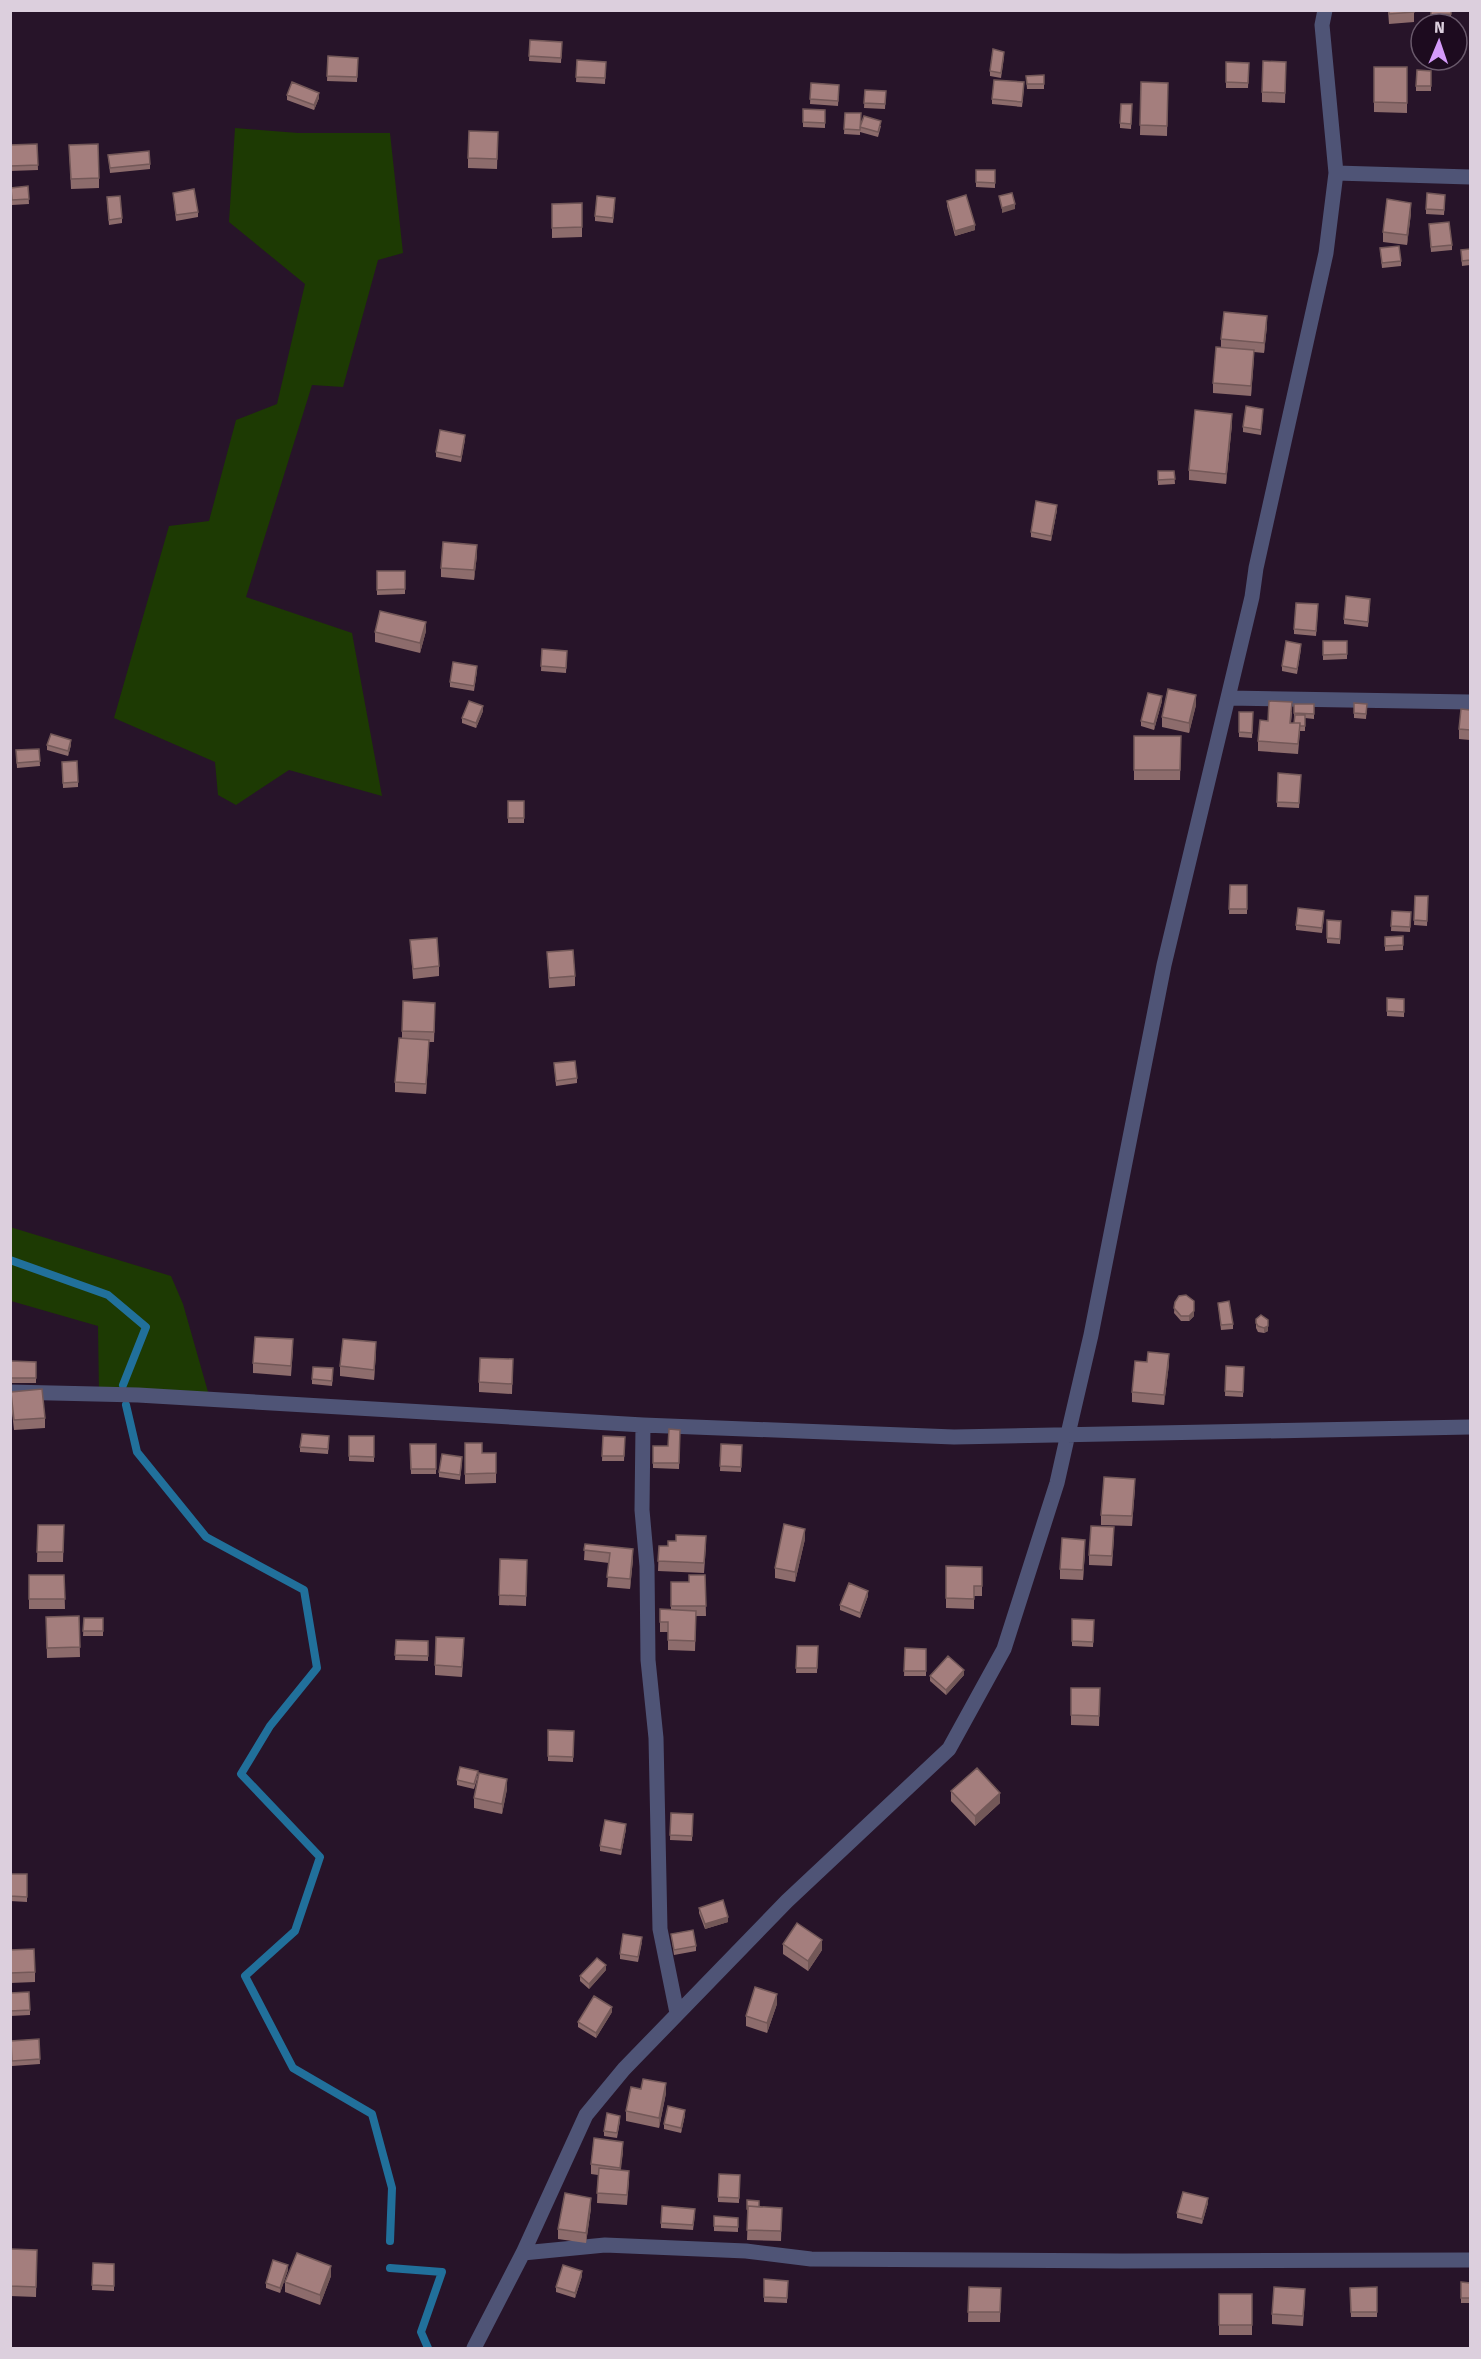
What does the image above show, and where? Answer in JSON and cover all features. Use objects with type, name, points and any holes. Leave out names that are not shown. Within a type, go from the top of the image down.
[{"type":"street","points":[[474,2349],[523,2253],[586,2115],[624,2069],[787,1901],[949,1749],[1005,1649],[1057,1483],[1091,1335],[1164,965],[1228,698],[1326,253],[1336,173],[1334,132],[1322,25],[1325,10]]},
{"type":"street","points":[[1336,173],[1470,177]]},
{"type":"street","points":[[1228,698],[1470,702]]},
{"type":"street","points":[[10,1392],[138,1395],[643,1425],[954,1437],[1470,1427]]},
{"type":"street","points":[[643,1425],[642,1510],[647,1566],[648,1660],[656,1738],[660,1929],[677,2013]]},
{"type":"street","points":[[523,2253],[604,2245],[746,2251],[811,2259],[1110,2261],[1470,2259]]},
{"type":"green space","points":[[235,128],[298,133],[390,133],[403,253],[378,260],[343,387],[312,385],[246,597],[352,633],[382,796],[289,770],[236,805],[218,795],[215,762],[114,718],[169,526],[209,521],[236,420],[277,404],[305,284],[229,222]]},
{"type":"green space","points":[[10,1227],[171,1276],[183,1304],[210,1399],[99,1394],[98,1326],[11,1301]]},
{"type":"building","points":[[1389,10],[1414,10],[1414,12],[1389,14]]},
{"type":"building","points":[[1431,10],[1451,10],[1451,12],[1431,12]]},
{"type":"building","points":[[530,40],[562,42],[561,58],[529,56]]},
{"type":"building","points":[[993,49],[1004,52],[1001,73],[990,71]]},
{"type":"building","points":[[328,56],[358,58],[357,77],[327,76]]},
{"type":"building","points":[[577,60],[606,62],[605,78],[576,77]]},
{"type":"building","points":[[1263,61],[1286,62],[1285,93],[1262,92]]},
{"type":"building","points":[[1226,62],[1249,63],[1248,83],[1226,82]]},
{"type":"building","points":[[1374,67],[1407,67],[1407,103],[1374,102]]},
{"type":"building","points":[[1417,72],[1431,72],[1431,86],[1416,86]]},
{"type":"building","points":[[1044,75],[1044,84],[1027,84],[1026,76]]},
{"type":"building","points":[[994,80],[1024,82],[1022,102],[992,99]]},
{"type":"building","points":[[292,82],[319,93],[314,105],[287,95]]},
{"type":"building","points":[[1141,82],[1168,83],[1167,126],[1140,125]]},
{"type":"building","points":[[811,83],[839,85],[838,101],[810,99]]},
{"type":"building","points":[[865,90],[886,91],[885,104],[864,103]]},
{"type":"building","points":[[1121,104],[1132,104],[1131,124],[1120,123]]},
{"type":"building","points":[[803,109],[825,110],[825,123],[803,122]]},
{"type":"building","points":[[845,113],[861,113],[860,130],[844,129]]},
{"type":"building","points":[[864,116],[881,121],[878,132],[860,127]]},
{"type":"building","points":[[469,131],[498,132],[497,159],[468,158]]},
{"type":"building","points":[[37,144],[38,165],[10,166],[10,145]]},
{"type":"building","points":[[98,144],[99,178],[71,179],[69,145]]},
{"type":"building","points":[[149,151],[150,164],[110,168],[108,155]]},
{"type":"building","points":[[976,170],[995,170],[995,183],[976,182]]},
{"type":"building","points":[[28,186],[29,199],[12,200],[11,188]]},
{"type":"building","points":[[194,189],[198,212],[176,215],[173,193]]},
{"type":"building","points":[[1012,193],[1015,204],[1002,208],[999,196]]},
{"type":"building","points":[[1427,193],[1445,195],[1444,210],[1426,209]]},
{"type":"building","points":[[966,195],[975,225],[955,231],[947,201]]},
{"type":"building","points":[[120,196],[122,218],[109,220],[107,197]]},
{"type":"building","points":[[597,196],[615,198],[613,218],[595,216]]},
{"type":"building","points":[[1387,199],[1411,203],[1407,235],[1383,232]]},
{"type":"building","points":[[582,203],[582,227],[552,228],[552,204]]},
{"type":"building","points":[[1449,222],[1452,245],[1431,247],[1429,224]]},
{"type":"building","points":[[1399,246],[1401,261],[1382,263],[1380,248]]},
{"type":"building","points":[[1470,249],[1470,260],[1462,261],[1461,250]]},
{"type":"building","points":[[1224,312],[1267,316],[1264,343],[1221,339]]},
{"type":"building","points":[[1216,347],[1254,350],[1251,386],[1213,383]]},
{"type":"building","points":[[1246,406],[1263,409],[1261,430],[1243,427]]},
{"type":"building","points":[[1195,410],[1232,414],[1226,474],[1189,470]]},
{"type":"building","points":[[440,430],[465,435],[461,457],[436,452]]},
{"type":"building","points":[[1158,471],[1174,471],[1175,479],[1158,480]]},
{"type":"building","points":[[1036,501],[1057,505],[1051,536],[1031,532]]},
{"type":"building","points":[[443,542],[477,545],[474,570],[441,568]]},
{"type":"building","points":[[377,571],[405,571],[405,589],[377,590]]},
{"type":"building","points":[[1346,596],[1370,599],[1368,622],[1344,619]]},
{"type":"building","points":[[1296,603],[1318,604],[1316,631],[1294,629]]},
{"type":"building","points":[[380,611],[426,622],[420,643],[375,632]]},
{"type":"building","points":[[1286,641],[1301,644],[1297,669],[1282,666]]},
{"type":"building","points":[[1323,641],[1347,641],[1347,654],[1323,655]]},
{"type":"building","points":[[542,649],[567,651],[566,668],[541,666]]},
{"type":"building","points":[[453,662],[477,666],[474,686],[450,682]]},
{"type":"building","points":[[1168,689],[1196,695],[1189,723],[1162,717]]},
{"type":"building","points":[[1148,693],[1162,696],[1154,724],[1141,721]]},
{"type":"building","points":[[469,701],[483,706],[476,723],[462,718]]},
{"type":"building","points":[[1269,701],[1292,702],[1290,723],[1300,723],[1298,744],[1258,741],[1260,720],[1268,721]]},
{"type":"building","points":[[1354,703],[1367,704],[1366,714],[1354,713]]},
{"type":"building","points":[[1294,704],[1314,704],[1314,714],[1294,713]]},
{"type":"building","points":[[1461,709],[1470,710],[1470,730],[1459,729]]},
{"type":"building","points":[[1239,712],[1253,712],[1252,733],[1239,732]]},
{"type":"building","points":[[1295,715],[1305,715],[1305,726],[1294,723]]},
{"type":"building","points":[[51,734],[71,740],[68,751],[47,745]]},
{"type":"building","points":[[1134,736],[1181,736],[1180,770],[1134,770]]},
{"type":"building","points":[[39,749],[40,761],[17,763],[16,750]]},
{"type":"building","points":[[77,761],[78,782],[63,783],[62,762]]},
{"type":"building","points":[[1278,773],[1301,775],[1299,803],[1277,802]]},
{"type":"building","points":[[508,801],[524,801],[524,818],[508,818]]},
{"type":"building","points":[[1230,885],[1247,885],[1247,909],[1229,909]]},
{"type":"building","points":[[1415,896],[1428,896],[1427,921],[1414,920]]},
{"type":"building","points":[[1298,908],[1324,911],[1322,928],[1296,925]]},
{"type":"building","points":[[1392,911],[1411,912],[1410,927],[1391,926]]},
{"type":"building","points":[[1327,920],[1341,921],[1340,939],[1327,938]]},
{"type":"building","points":[[1403,936],[1403,945],[1385,946],[1385,937]]},
{"type":"building","points":[[437,938],[439,966],[413,969],[410,940]]},
{"type":"building","points":[[573,950],[575,976],[549,978],[547,952]]},
{"type":"building","points":[[1387,998],[1404,999],[1404,1012],[1387,1011]]},
{"type":"building","points":[[403,1001],[435,1003],[434,1032],[402,1031]]},
{"type":"building","points":[[399,1038],[429,1040],[426,1084],[395,1082]]},
{"type":"building","points":[[575,1061],[577,1078],[556,1081],[554,1063]]},
{"type":"building","points":[[1186,1295],[1194,1301],[1194,1311],[1189,1316],[1181,1316],[1174,1308],[1175,1302],[1179,1296]]},
{"type":"building","points":[[1229,1301],[1233,1324],[1221,1325],[1218,1303]]},
{"type":"building","points":[[1261,1315],[1268,1320],[1268,1326],[1264,1328],[1256,1323],[1256,1319]]},
{"type":"building","points":[[255,1337],[293,1339],[291,1366],[253,1363]]},
{"type":"building","points":[[343,1339],[376,1342],[374,1370],[340,1366]]},
{"type":"building","points":[[1148,1352],[1169,1354],[1164,1395],[1132,1392],[1135,1361],[1147,1362]]},
{"type":"building","points":[[480,1358],[513,1359],[512,1384],[479,1382]]},
{"type":"building","points":[[11,1361],[36,1362],[36,1378],[11,1378]]},
{"type":"building","points":[[1226,1366],[1244,1367],[1243,1392],[1225,1391]]},
{"type":"building","points":[[313,1367],[333,1368],[332,1381],[312,1379]]},
{"type":"building","points":[[42,1389],[45,1418],[14,1420],[11,1392]]},
{"type":"building","points":[[669,1429],[680,1430],[679,1463],[653,1463],[653,1446],[668,1446]]},
{"type":"building","points":[[302,1434],[329,1436],[328,1449],[300,1447]]},
{"type":"building","points":[[349,1436],[374,1436],[374,1457],[349,1456]]},
{"type":"building","points":[[603,1436],[625,1437],[624,1456],[602,1456]]},
{"type":"building","points":[[465,1443],[482,1443],[482,1453],[496,1453],[496,1473],[465,1474]]},
{"type":"building","points":[[410,1444],[436,1444],[436,1469],[411,1469]]},
{"type":"building","points":[[721,1444],[742,1445],[741,1467],[720,1466]]},
{"type":"building","points":[[442,1454],[462,1457],[460,1475],[439,1472]]},
{"type":"building","points":[[1104,1477],[1135,1479],[1132,1516],[1101,1515]]},
{"type":"building","points":[[784,1524],[805,1529],[795,1572],[775,1568]]},
{"type":"building","points":[[38,1525],[64,1525],[63,1552],[37,1552]]},
{"type":"building","points":[[1091,1526],[1114,1527],[1112,1556],[1089,1555]]},
{"type":"building","points":[[676,1535],[706,1536],[704,1563],[658,1561],[659,1546],[668,1546],[668,1541],[676,1541]]},
{"type":"building","points":[[1062,1538],[1085,1540],[1083,1570],[1060,1569]]},
{"type":"building","points":[[585,1544],[633,1549],[630,1579],[607,1577],[610,1553],[584,1550]]},
{"type":"building","points":[[500,1559],[527,1560],[526,1596],[499,1595]]},
{"type":"building","points":[[946,1566],[982,1567],[982,1586],[974,1586],[974,1599],[946,1598]]},
{"type":"building","points":[[29,1575],[64,1575],[65,1599],[29,1599]]},
{"type":"building","points":[[689,1575],[705,1575],[706,1606],[671,1606],[671,1582],[689,1582]]},
{"type":"building","points":[[849,1583],[868,1591],[860,1613],[840,1605]]},
{"type":"building","points":[[660,1609],[696,1611],[695,1641],[668,1640],[668,1622],[660,1622]]},
{"type":"building","points":[[79,1616],[80,1647],[47,1648],[46,1617]]},
{"type":"building","points":[[84,1618],[103,1618],[103,1631],[83,1631]]},
{"type":"building","points":[[1072,1619],[1094,1620],[1093,1642],[1072,1641]]},
{"type":"building","points":[[436,1637],[464,1638],[462,1667],[435,1665]]},
{"type":"building","points":[[396,1640],[428,1641],[428,1656],[395,1655]]},
{"type":"building","points":[[797,1646],[818,1646],[817,1668],[796,1668]]},
{"type":"building","points":[[905,1648],[926,1649],[926,1671],[904,1671]]},
{"type":"building","points":[[948,1656],[964,1670],[946,1690],[930,1676]]},
{"type":"building","points":[[1071,1688],[1100,1688],[1099,1716],[1071,1715]]},
{"type":"building","points":[[548,1730],[574,1731],[573,1757],[548,1756]]},
{"type":"building","points":[[460,1767],[478,1771],[474,1784],[457,1780]]},
{"type":"building","points":[[977,1768],[1000,1793],[975,1816],[951,1791]]},
{"type":"building","points":[[479,1773],[507,1779],[502,1804],[474,1798]]},
{"type":"building","points":[[671,1813],[693,1814],[692,1836],[670,1835]]},
{"type":"building","points":[[605,1820],[626,1824],[621,1850],[600,1846]]},
{"type":"building","points":[[10,1874],[27,1874],[27,1897],[10,1896]]},
{"type":"building","points":[[723,1900],[728,1917],[705,1924],[699,1908]]},
{"type":"building","points":[[797,1923],[822,1940],[808,1961],[783,1944]]},
{"type":"building","points":[[693,1930],[696,1946],[674,1950],[671,1934]]},
{"type":"building","points":[[623,1934],[642,1937],[638,1957],[620,1954]]},
{"type":"building","points":[[34,1949],[35,1972],[10,1973],[10,1950]]},
{"type":"building","points":[[597,1958],[606,1965],[589,1984],[580,1976]]},
{"type":"building","points":[[755,1987],[777,1994],[767,2023],[746,2016]]},
{"type":"building","points":[[29,1992],[30,2010],[10,2011],[10,1993]]},
{"type":"building","points":[[594,1996],[612,2007],[596,2033],[578,2022]]},
{"type":"building","points":[[39,2039],[40,2059],[12,2061],[11,2041]]},
{"type":"building","points":[[643,2079],[666,2083],[659,2118],[626,2111],[631,2087],[641,2089]]},
{"type":"building","points":[[668,2106],[685,2110],[681,2128],[664,2124]]},
{"type":"building","points":[[607,2113],[620,2116],[617,2133],[604,2131]]},
{"type":"building","points":[[594,2138],[623,2142],[620,2168],[591,2164]]},
{"type":"building","points":[[599,2168],[629,2171],[627,2195],[597,2193]]},
{"type":"building","points":[[719,2174],[740,2175],[739,2198],[718,2197]]},
{"type":"building","points":[[1183,2192],[1208,2198],[1202,2219],[1177,2213]]},
{"type":"building","points":[[565,2193],[591,2198],[586,2233],[558,2229]]},
{"type":"building","points":[[747,2200],[759,2201],[759,2207],[748,2206],[747,2209]]},
{"type":"building","points":[[662,2206],[695,2209],[693,2225],[661,2223]]},
{"type":"building","points":[[748,2206],[782,2208],[781,2231],[747,2230]]},
{"type":"building","points":[[714,2216],[738,2218],[738,2227],[714,2226]]},
{"type":"building","points":[[10,2249],[37,2250],[36,2287],[10,2286]]},
{"type":"building","points":[[297,2253],[331,2266],[320,2295],[285,2282]]},
{"type":"building","points":[[273,2260],[288,2265],[280,2288],[266,2283]]},
{"type":"building","points":[[93,2263],[114,2264],[114,2286],[92,2285]]},
{"type":"building","points":[[563,2265],[582,2271],[575,2293],[556,2287]]},
{"type":"building","points":[[764,2279],[788,2281],[787,2298],[764,2297]]},
{"type":"building","points":[[1461,2282],[1470,2283],[1470,2298],[1461,2298]]},
{"type":"building","points":[[969,2287],[1001,2288],[1000,2312],[968,2312]]},
{"type":"building","points":[[1274,2287],[1305,2289],[1303,2316],[1272,2314]]},
{"type":"building","points":[[1377,2287],[1377,2312],[1351,2312],[1350,2288]]},
{"type":"building","points":[[1219,2294],[1252,2294],[1252,2325],[1219,2325]]},
{"type":"waterway","points":[[10,1260],[108,1295],[146,1327],[123,1385]]},
{"type":"waterway","points":[[126,1405],[137,1452],[206,1537],[304,1590],[317,1668],[270,1726],[241,1774],[320,1857],[295,1931],[245,1976],[293,2068],[372,2114],[392,2188],[390,2241]]},
{"type":"waterway","points":[[390,2268],[442,2272],[421,2332],[428,2348]]}]
